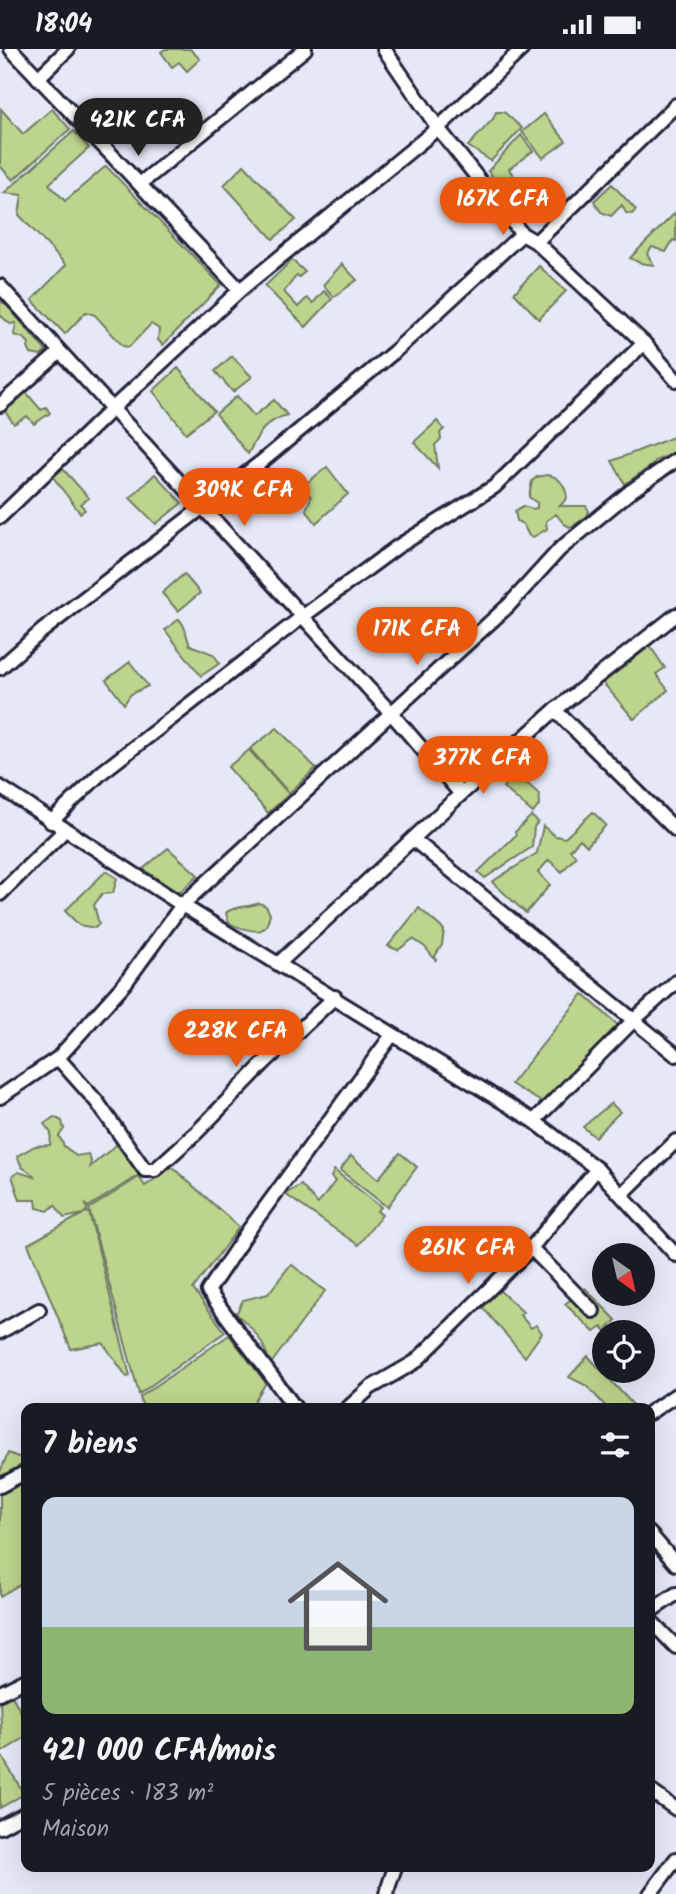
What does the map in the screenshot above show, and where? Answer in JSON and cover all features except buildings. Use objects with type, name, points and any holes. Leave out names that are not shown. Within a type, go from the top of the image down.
[{"type":"street","points":[[10,49],[240,290]]},
{"type":"street","points":[[38,78],[68,49]]},
{"type":"street","points":[[140,184],[305,49]]},
{"type":"street","points":[[384,49],[438,128],[522,234],[536,241],[644,342],[675,377]]},
{"type":"street","points":[[0,517],[240,290],[438,128],[522,49]]},
{"type":"street","points":[[536,241],[676,105]]},
{"type":"street","points":[[0,668],[42,631],[260,463],[394,352],[522,234]]},
{"type":"street","points":[[0,286],[391,713],[461,794]]},
{"type":"street","points":[[51,822],[101,773],[302,617],[397,547],[494,487],[644,342]]},
{"type":"street","points":[[0,405],[60,352]]},
{"type":"street","points":[[0,1097],[58,1058],[126,982],[182,905],[509,605],[560,549],[631,491],[676,460]]},
{"type":"street","points":[[279,963],[555,711],[676,615]]},
{"type":"street","points":[[555,711],[673,821]]},
{"type":"street","points":[[0,787],[182,905],[534,1121],[597,1169],[676,1255]]},
{"type":"street","points":[[0,894],[65,830]]},
{"type":"street","points":[[414,840],[676,1055]]},
{"type":"street","points":[[534,1121],[634,1020],[676,982]]},
{"type":"street","points":[[58,1058],[97,1102],[145,1170],[150,1171],[162,1165],[265,1062],[335,997]]},
{"type":"street","points":[[292,1403],[208,1291],[248,1231],[392,1035]]},
{"type":"street","points":[[622,1194],[676,1141]]},
{"type":"street","points":[[354,1403],[370,1388],[415,1361],[531,1248],[597,1169]]},
{"type":"street","points":[[531,1248],[593,1311]]},
{"type":"street","points":[[0,1332],[39,1310]]},
{"type":"street","points":[[655,1409],[676,1395]]},
{"type":"street","points":[[0,1486],[21,1475]]},
{"type":"street","points":[[655,1540],[676,1564]]},
{"type":"street","points":[[655,1608],[676,1594]]},
{"type":"street","points":[[655,1625],[676,1647]]},
{"type":"street","points":[[0,1693],[21,1682]]},
{"type":"street","points":[[655,1794],[676,1809]]},
{"type":"street","points":[[0,1827],[21,1816]]},
{"type":"street","points":[[650,1894],[676,1859]]},
{"type":"street","points":[[386,1894],[393,1872]]},
{"type":"green space","points":[[165,49],[190,49],[200,59],[187,71],[179,62],[172,67],[161,52]]},
{"type":"green space","points":[[1,109],[23,134],[52,109],[70,129],[13,180],[0,166]]},
{"type":"green space","points":[[496,112],[504,112],[522,128],[491,161],[468,146],[493,119]]},
{"type":"green space","points":[[544,114],[566,141],[543,158],[522,132]]},
{"type":"green space","points":[[74,131],[89,148],[49,184],[65,201],[106,166],[221,285],[163,345],[158,340],[159,329],[151,324],[129,347],[123,346],[95,315],[86,312],[65,334],[32,300],[66,265],[19,215],[22,195],[4,193]]},
{"type":"green space","points":[[521,135],[533,151],[509,169],[519,184],[506,193],[488,171]]},
{"type":"green space","points":[[244,165],[296,220],[273,239],[224,185]]},
{"type":"green space","points":[[612,184],[636,210],[632,214],[626,213],[622,205],[611,216],[601,212],[594,201]]},
{"type":"green space","points":[[676,212],[676,241],[673,240],[666,252],[652,247],[647,254],[654,265],[630,258]]},
{"type":"green space","points":[[292,260],[305,272],[299,277],[297,275],[284,292],[298,307],[307,298],[313,303],[324,291],[332,299],[306,327],[265,286]]},
{"type":"green space","points":[[342,264],[357,280],[334,297],[323,285]]},
{"type":"green space","points":[[539,266],[566,291],[539,319],[514,293]]},
{"type":"green space","points":[[3,301],[46,351],[41,356],[31,354],[29,343],[14,335],[16,323],[10,324],[0,315],[0,304]]},
{"type":"green space","points":[[232,356],[252,377],[233,392],[215,371]]},
{"type":"green space","points":[[178,368],[214,411],[186,433],[153,391]]},
{"type":"green space","points":[[25,391],[41,410],[46,407],[50,413],[34,424],[27,416],[14,424],[4,410]]},
{"type":"green space","points":[[237,396],[254,416],[274,400],[287,415],[263,429],[248,454],[216,414]]},
{"type":"green space","points":[[437,421],[444,429],[440,433],[441,439],[435,445],[438,468],[414,442]]},
{"type":"green space","points":[[676,436],[676,454],[667,460],[664,457],[655,461],[625,484],[612,461]]},
{"type":"green space","points":[[327,467],[348,494],[316,523],[306,510],[311,497],[303,486]]},
{"type":"green space","points":[[63,469],[89,498],[81,504],[85,510],[80,513],[53,477]]},
{"type":"green space","points":[[155,474],[182,503],[156,524],[130,498]]},
{"type":"green space","points":[[547,475],[559,480],[565,490],[567,498],[560,506],[586,506],[589,511],[587,517],[570,527],[556,514],[546,521],[547,529],[533,537],[529,536],[523,524],[517,521],[515,511],[523,506],[537,508],[537,503],[529,497],[532,481]]},
{"type":"green space","points":[[184,574],[200,593],[178,611],[162,593]]},
{"type":"green space","points":[[179,619],[190,645],[213,654],[220,663],[201,676],[165,630]]},
{"type":"green space","points":[[650,646],[665,668],[656,674],[668,690],[634,719],[603,683]]},
{"type":"green space","points":[[130,662],[148,686],[131,694],[124,704],[106,680]]},
{"type":"green space","points":[[277,728],[316,768],[289,793],[250,749]]},
{"type":"green space","points":[[249,750],[289,794],[268,813],[228,767]]},
{"type":"green space","points":[[513,778],[528,784],[539,794],[540,804],[533,813],[503,787]]},
{"type":"green space","points":[[593,812],[606,825],[587,846],[580,839],[570,850],[576,856],[562,872],[549,860],[538,872],[550,885],[526,913],[492,882],[537,853],[543,826],[555,836],[565,838]]},
{"type":"green space","points":[[531,816],[538,822],[534,827],[532,847],[485,878],[478,872],[516,835],[515,832]]},
{"type":"green space","points":[[168,848],[198,875],[179,893],[143,869]]},
{"type":"green space","points":[[106,871],[117,878],[113,893],[102,894],[94,905],[99,924],[95,928],[79,925],[65,911]]},
{"type":"green space","points":[[259,903],[266,906],[270,914],[265,928],[256,931],[228,921],[226,913],[229,910]]},
{"type":"green space","points":[[419,908],[444,930],[442,945],[435,956],[436,961],[425,947],[413,939],[398,950],[388,946]]},
{"type":"green space","points":[[583,994],[620,1027],[543,1103],[511,1084]]},
{"type":"green space","points":[[611,1103],[620,1112],[595,1137],[583,1127]]},
{"type":"green space","points":[[54,1117],[62,1121],[64,1129],[59,1136],[64,1146],[76,1156],[88,1154],[90,1167],[117,1144],[139,1175],[88,1207],[86,1205],[87,1210],[84,1213],[89,1212],[130,1376],[127,1377],[103,1343],[71,1349],[28,1244],[83,1214],[64,1218],[55,1205],[48,1211],[37,1208],[36,1200],[20,1200],[12,1176],[19,1172],[34,1177],[22,1167],[17,1156],[35,1146],[50,1145],[51,1133],[44,1124]]},
{"type":"green space","points":[[400,1153],[417,1167],[387,1207],[340,1170],[351,1156],[378,1179]]},
{"type":"green space","points":[[172,1167],[239,1227],[193,1289],[225,1332],[139,1394],[89,1209],[139,1177],[145,1186]]},
{"type":"green space","points":[[334,1170],[381,1207],[377,1211],[382,1215],[358,1245],[285,1194],[301,1185],[318,1204],[335,1181],[331,1177]]},
{"type":"green space","points":[[291,1264],[325,1291],[270,1365],[258,1336],[236,1314],[243,1300],[268,1294]]},
{"type":"green space","points":[[497,1288],[523,1312],[520,1315],[531,1328],[536,1325],[542,1333],[525,1357],[483,1308]]},
{"type":"green space","points":[[585,1288],[592,1295],[592,1306],[602,1306],[616,1320],[592,1320],[592,1330],[565,1304]]},
{"type":"green space","points":[[229,1335],[266,1383],[255,1400],[257,1403],[142,1403],[140,1397]]},
{"type":"green space","points":[[588,1356],[592,1360],[592,1383],[613,1383],[631,1403],[603,1403],[587,1386],[569,1377]]},
{"type":"green space","points":[[8,1453],[21,1458],[21,1584],[0,1596],[0,1472]]},
{"type":"green space","points":[[11,1694],[21,1712],[21,1740],[2,1752],[0,1700]]},
{"type":"green space","points":[[0,1753],[21,1789],[21,1796],[0,1808]]}]
